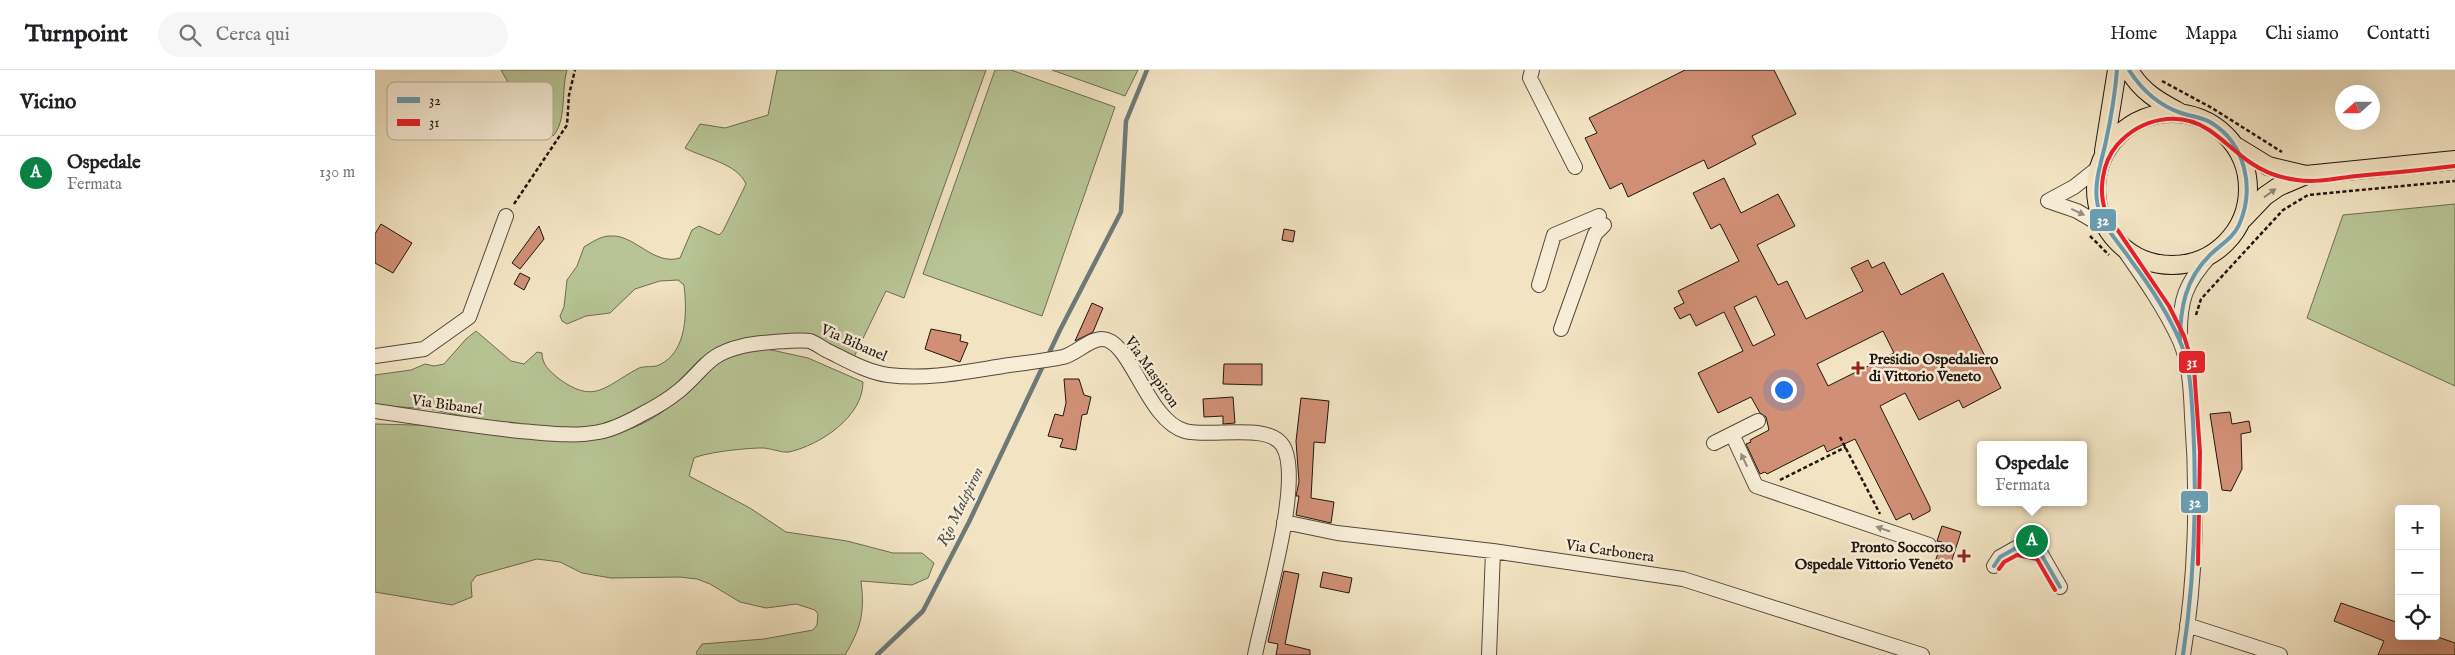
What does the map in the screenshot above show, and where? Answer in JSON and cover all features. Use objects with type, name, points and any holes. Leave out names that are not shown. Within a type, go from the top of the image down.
[{"type":"main road","points":[[2117,70],[2096,188],[2098,209],[2106,228],[2122,247],[2138,258],[2156,264],[2175,265],[2194,262],[2211,255],[2223,246],[2241,221],[2265,196],[2278,187],[2306,175],[2455,160]]},
{"type":"main road","points":[[2129,70],[2144,90],[2157,101],[2179,112],[2211,123],[2235,145],[2268,166],[2306,175]]},
{"type":"main road","points":[[2101,161],[2121,132],[2143,118],[2161,113],[2179,112]]},
{"type":"main road","points":[[2235,145],[2244,163],[2248,182],[2247,202],[2241,221]]},
{"type":"street","points":[[1533,70],[1530,78],[1575,167]]},
{"type":"street","points":[[2101,161],[2074,187],[2048,201],[2077,211],[2106,228]]},
{"type":"street","points":[[375,356],[424,349],[469,317],[506,216]]},
{"type":"street","points":[[1539,286],[1554,235],[1602,221],[1595,234],[1561,329]]},
{"type":"street","points":[[2122,247],[2154,294],[2180,342],[2189,372],[2196,467],[2187,625],[2183,655]]},
{"type":"street","points":[[2180,342],[2179,319],[2184,294],[2196,271],[2211,255]]},
{"type":"street","name":"Via Maspiron","points":[[1017,364],[1063,357],[1097,340],[1106,340],[1116,346],[1125,357],[1153,405],[1166,421],[1175,427],[1186,431],[1218,434],[1263,432],[1278,439],[1284,446],[1289,467],[1284,522],[1255,655]]},
{"type":"street","name":"Via Bibanel","points":[[375,411],[499,429],[560,435],[600,432],[623,424],[655,407],[680,390],[710,359],[723,351],[747,345],[809,341],[853,364],[886,375],[939,376],[1017,364]]},
{"type":"street","points":[[1714,443],[1758,421]]},
{"type":"street","points":[[1731,434],[1757,486],[1929,545]]},
{"type":"street","name":"Via Carbonera","points":[[1284,522],[1337,533],[1493,551],[1683,579],[1922,655]]},
{"type":"street","points":[[1994,566],[2000,557],[2016,548],[2041,554],[2060,587]]},
{"type":"street","points":[[1489,655],[1493,551]]},
{"type":"street","points":[[2187,625],[2280,655]]},
{"type":"path","points":[[506,216],[567,124],[569,94],[575,70]]},
{"type":"path","points":[[2157,79],[2212,108],[2287,155]]},
{"type":"path","points":[[2195,321],[2201,299],[2283,210],[2297,199],[2308,194],[2455,181]]},
{"type":"path","points":[[1840,437],[1880,514]]},
{"type":"path","points":[[1764,488],[1846,447]]},
{"type":"green space","points":[[501,70],[567,70],[562,114],[553,136],[553,82],[508,82]]},
{"type":"green space","points":[[777,70],[986,70],[904,298],[886,291],[852,361],[829,345],[727,343],[700,359],[662,398],[620,422],[578,429],[550,429],[477,419],[429,409],[375,405],[375,375],[411,370],[425,364],[434,366],[444,364],[466,339],[476,331],[511,361],[524,364],[537,352],[542,353],[545,364],[552,373],[570,386],[581,391],[599,390],[637,369],[657,366],[669,359],[676,351],[680,341],[685,318],[684,285],[678,280],[660,281],[635,289],[610,313],[586,316],[567,324],[562,321],[560,316],[564,307],[567,280],[577,266],[584,247],[603,237],[619,237],[661,258],[670,259],[680,258],[692,230],[699,226],[719,235],[723,231],[746,184],[742,177],[727,166],[685,148],[700,124],[725,128],[768,115]]},
{"type":"green space","points":[[995,70],[1011,70],[1115,107],[1042,316],[923,274]]},
{"type":"green space","points":[[1052,70],[1138,70],[1125,96]]},
{"type":"green space","points":[[2455,204],[2455,386],[2307,318],[2343,215]]},
{"type":"green space","points":[[767,349],[808,358],[863,382],[861,395],[856,407],[838,428],[814,443],[789,452],[765,448],[717,452],[700,456],[694,458],[689,476],[750,508],[786,532],[847,541],[893,553],[922,553],[934,563],[928,578],[912,585],[861,581],[861,620],[855,637],[845,655],[698,655],[696,653],[702,644],[764,639],[813,630],[817,625],[818,614],[815,610],[796,604],[766,608],[740,602],[710,584],[697,579],[680,577],[611,578],[582,573],[560,562],[537,559],[476,576],[471,583],[472,597],[452,605],[375,592],[375,424],[454,426],[604,437],[639,425],[663,412],[706,369],[723,358],[749,350]]},
{"type":"building","points":[[1685,70],[1774,70],[1796,114],[1752,136],[1756,144],[1708,169],[1704,160],[1628,197],[1622,183],[1610,189],[1585,138],[1597,133],[1589,118]]},
{"type":"building","points":[[1724,178],[1741,213],[1778,194],[1795,226],[1757,245],[1778,285],[1787,281],[1806,319],[1863,291],[1851,268],[1868,260],[1872,268],[1884,262],[1901,295],[1943,273],[2001,388],[1963,408],[1959,400],[1919,420],[1905,393],[1880,406],[1930,507],[1930,511],[1913,520],[1910,513],[1896,520],[1855,439],[1827,452],[1824,445],[1767,474],[1765,472],[1760,474],[1746,444],[1769,430],[1766,417],[1760,413],[1751,397],[1718,413],[1698,373],[1743,351],[1724,312],[1696,326],[1690,314],[1680,319],[1674,308],[1684,303],[1678,291],[1739,261],[1720,224],[1711,229],[1693,193]],"holes":[[[1756,296],[1775,335],[1753,346],[1734,307]],[[1883,331],[1894,353],[1828,386],[1817,364]]]},
{"type":"building","points":[[381,224],[412,243],[393,273],[375,263],[375,234]]},
{"type":"building","points":[[539,226],[544,239],[520,269],[512,263]]},
{"type":"building","points":[[1284,229],[1295,231],[1293,242],[1282,240]]},
{"type":"building","points":[[520,273],[530,278],[524,290],[514,284]]},
{"type":"building","points":[[1092,303],[1103,308],[1093,332],[1075,341]]},
{"type":"building","points":[[931,329],[961,335],[960,341],[968,343],[960,362],[925,349]]},
{"type":"building","points":[[1224,364],[1262,364],[1262,385],[1223,384]]},
{"type":"building","points":[[1064,379],[1079,379],[1084,395],[1091,397],[1087,414],[1082,415],[1076,450],[1060,447],[1063,439],[1048,436],[1055,414],[1063,416],[1066,403]]},
{"type":"building","points":[[1233,397],[1235,423],[1223,424],[1223,416],[1204,417],[1203,399]]},
{"type":"building","points":[[1301,398],[1329,401],[1325,443],[1314,442],[1311,498],[1334,502],[1331,523],[1296,515],[1299,496],[1296,496],[1299,482],[1296,441]]},
{"type":"building","points":[[2230,412],[2232,424],[2249,421],[2251,432],[2241,434],[2242,469],[2231,491],[2222,490],[2210,414]]},
{"type":"building","points":[[1942,526],[1961,532],[1950,566],[1935,562],[1942,542],[1937,541]]},
{"type":"building","points":[[1284,571],[1299,574],[1285,644],[1310,650],[1310,655],[1276,655],[1278,644],[1268,642]]},
{"type":"building","points":[[1323,572],[1352,578],[1349,593],[1320,587]]},
{"type":"building","points":[[2341,603],[2395,622],[2395,640],[2440,640],[2440,638],[2455,643],[2455,655],[2378,655],[2384,641],[2334,621]]},
{"type":"waterway","name":"Rio Malspiron","points":[[877,655],[923,611],[969,522],[1060,330],[1121,212],[1126,121],[1147,70]]},
{"type":"transit line","name":"32","points":[[2117,70],[2111,115],[2097,178],[2096,193],[2099,210],[2106,226],[2158,299],[2169,319],[2183,349],[2190,380],[2195,509],[2190,597],[2183,655]]},
{"type":"transit line","name":"32","points":[[2129,70],[2139,84],[2165,106],[2181,113],[2207,120],[2222,131],[2232,142],[2244,168],[2246,197],[2239,225],[2230,238],[2210,255],[2195,274],[2183,306],[2180,342]]},
{"type":"transit line","name":"31","points":[[2198,564],[2200,452],[2194,368],[2184,336],[2169,306],[2106,213],[2102,187],[2105,169],[2112,152],[2117,145],[2137,128],[2149,123],[2173,119],[2185,120],[2209,130],[2261,169],[2291,179],[2319,181],[2455,166]]},
{"type":"transit line","name":"32","points":[[1994,566],[2000,557],[2016,548],[2041,554],[2060,587]]},
{"type":"transit line","name":"31","points":[[1999,569],[2004,562],[2017,555],[2037,559],[2055,590]]},
{"type":"place","name":"Presidio Ospedaliero di Vittorio Veneto","points":[[1858,368]]},
{"type":"place","name":"Ospedale","points":[[2032,541]]},
{"type":"place","name":"Pronto Soccorso Ospedale Vittorio Veneto","points":[[1964,556]]}]
